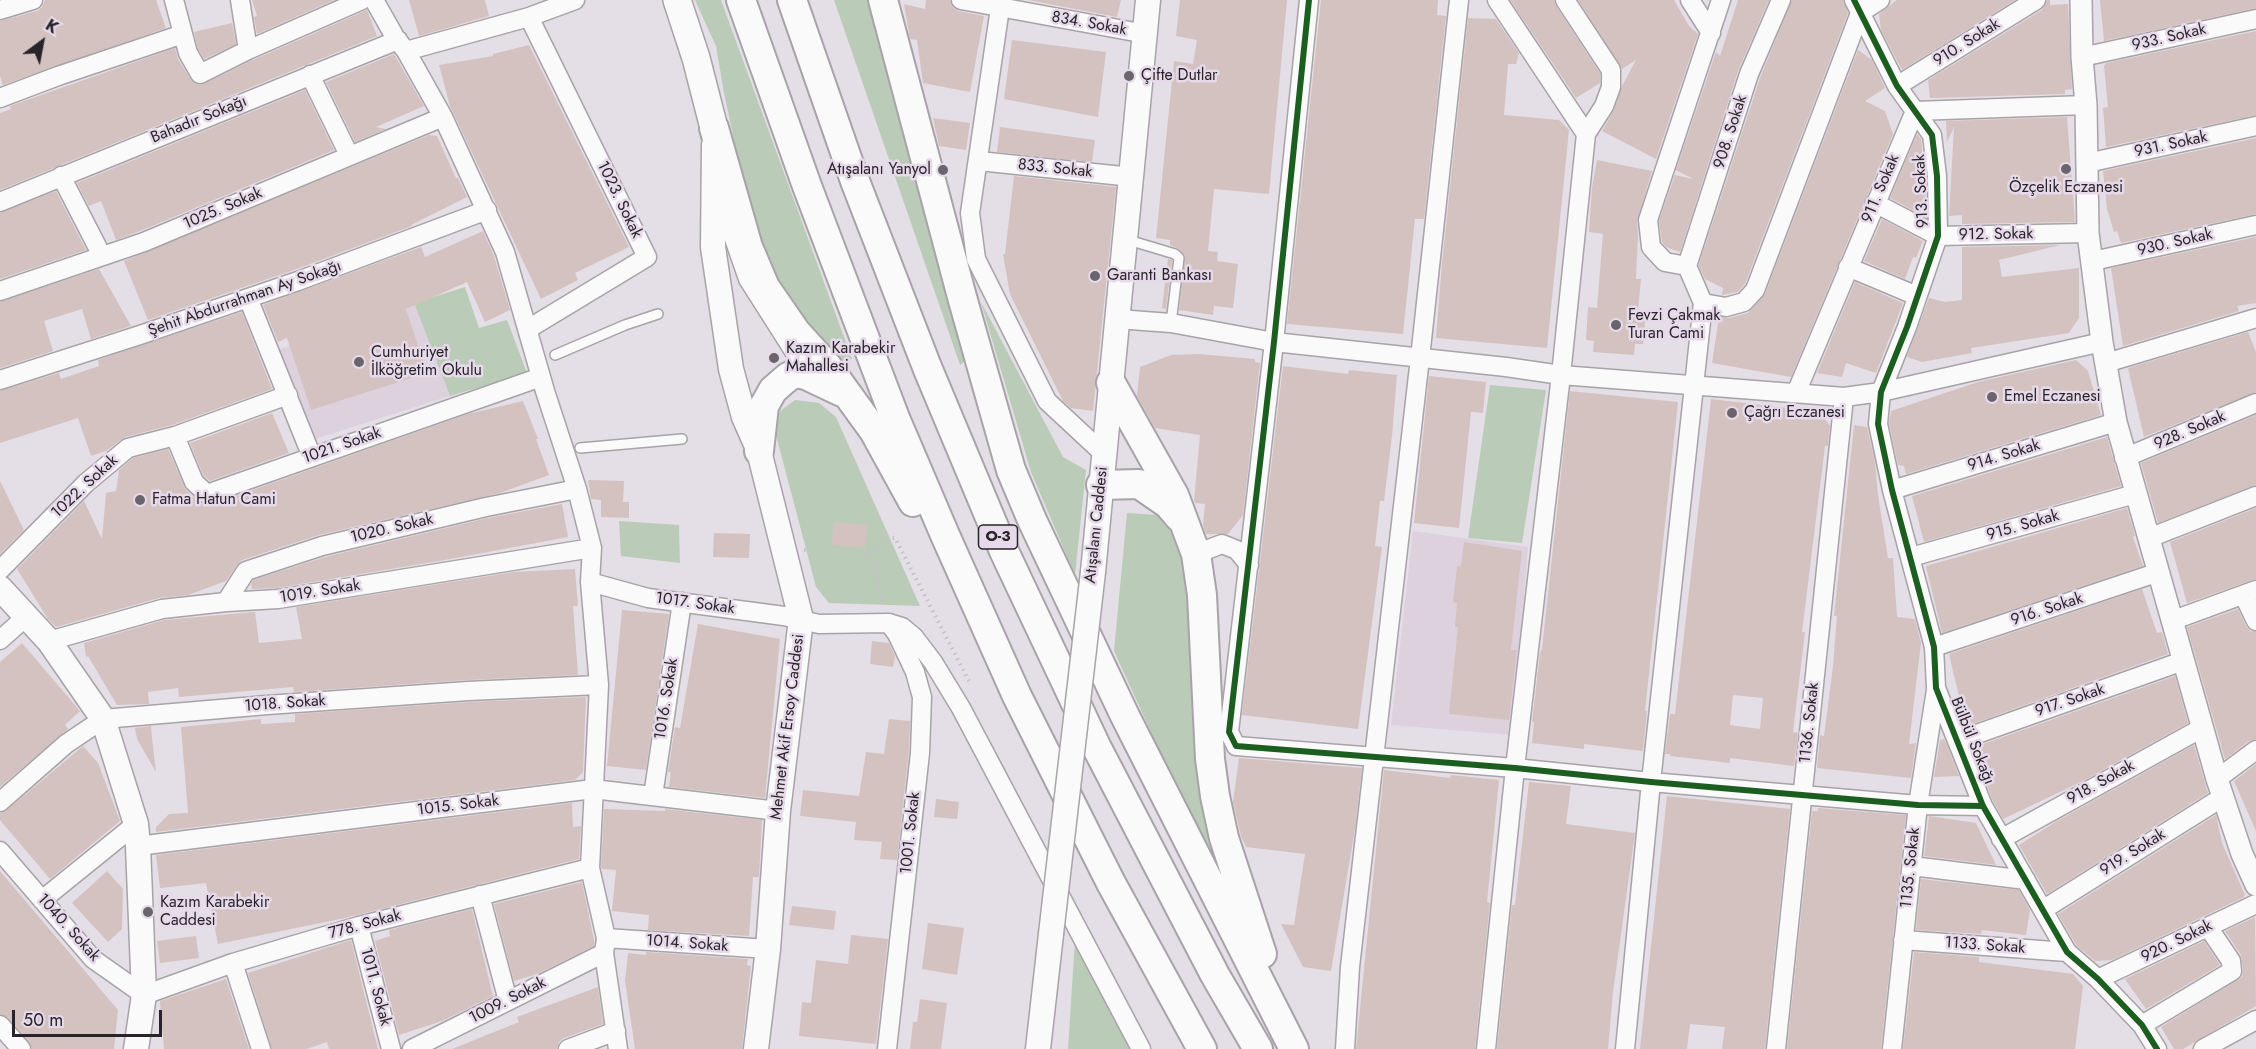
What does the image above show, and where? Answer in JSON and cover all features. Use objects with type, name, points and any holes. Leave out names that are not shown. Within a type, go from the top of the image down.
[{"type":"highway","name":"O-3","points":[[741,0],[807,186],[895,418],[995,647],[1017,696],[1112,883],[1202,1049]]},
{"type":"highway","name":"O-3","points":[[792,0],[855,181],[927,367],[1004,551],[1107,768],[1215,975],[1258,1049]]},
{"type":"highway","points":[[883,0],[962,297],[1011,470],[1032,520],[1125,716],[1296,1049]]},
{"type":"highway","points":[[714,128],[748,247],[765,287],[796,332],[827,366],[874,431],[928,533],[995,647]]},
{"type":"highway","points":[[759,451],[764,406],[773,390],[788,377],[796,373],[814,377],[849,396]]},
{"type":"highway","points":[[1111,383],[1174,495],[1196,554],[1202,595],[1210,759],[1215,796],[1240,893],[1296,1049]]},
{"type":"highway","points":[[1101,485],[1138,484],[1168,504],[1184,523]]},
{"type":"main road","points":[[677,0],[696,58],[714,128]]},
{"type":"main road","name":"Atışalanı Caddesi","points":[[1038,1049],[1093,572],[1148,0]]},
{"type":"main road","name":"Mehmet Akif Ersoy Caddesi","points":[[714,128],[713,247],[731,369],[744,417],[759,451],[801,619],[778,811],[768,949],[756,1049]]},
{"type":"main road","points":[[0,588],[49,641],[103,719],[137,835],[144,995],[136,1049]]},
{"type":"street","points":[[0,10],[33,0]]},
{"type":"street","points":[[174,0],[189,53],[200,74],[248,50],[362,0]]},
{"type":"street","points":[[240,0],[248,50]]},
{"type":"street","points":[[374,0],[443,117],[505,252],[541,377],[577,489],[592,548],[590,582],[599,685],[590,868],[605,946],[617,1040],[568,1049]]},
{"type":"street","name":"Bahadır Sokağı","points":[[0,202],[310,75],[402,46],[529,16],[575,0]]},
{"type":"street","name":"834. Sokak","points":[[962,0],[1146,34]]},
{"type":"street","points":[[1309,0],[1274,342],[1229,732],[1236,746],[1515,768],[1918,805],[1983,806]]},
{"type":"street","points":[[1345,1049],[1350,967],[1459,0]]},
{"type":"street","points":[[1497,0],[1586,134]]},
{"type":"street","points":[[1486,1049],[1586,134],[1604,106],[1611,87],[1611,70],[1565,0]]},
{"type":"street","points":[[1690,0],[1711,33]]},
{"type":"street","points":[[1625,1049],[1651,782],[1703,303],[1687,266],[1665,262],[1651,247],[1648,220],[1721,0]]},
{"type":"street","name":"908. Sokak","points":[[1687,266],[1749,74],[1781,0]]},
{"type":"street","points":[[1703,303],[1726,308],[1744,302],[1755,290],[1857,6],[1880,0]]},
{"type":"street","name":"910. Sokak","points":[[1897,86],[2036,0]]},
{"type":"street","points":[[2081,0],[2086,105],[2088,233],[2102,342],[2116,422],[2124,458],[2220,788],[2249,850],[2256,885]]},
{"type":"street","name":"913. Sokak","points":[[1857,6],[1897,86],[1932,135],[1936,176],[1938,236],[1881,392]]},
{"type":"street","points":[[1000,8],[970,213],[976,259],[1047,401],[1104,454]]},
{"type":"street","name":"1023. Sokak","points":[[528,329],[647,257],[529,16]]},
{"type":"street","name":"933. Sokak","points":[[2082,57],[2256,19]]},
{"type":"street","points":[[0,98],[183,34]]},
{"type":"street","points":[[310,75],[350,155]]},
{"type":"street","points":[[1915,111],[2086,105]]},
{"type":"street","name":"911. Sokak","points":[[1796,393],[1915,111]]},
{"type":"street","name":"1025. Sokak","points":[[0,291],[144,242],[443,117]]},
{"type":"street","name":"931. Sokak","points":[[2087,163],[2256,126]]},
{"type":"street","name":"833. Sokak","points":[[978,161],[1132,177]]},
{"type":"street","points":[[61,176],[102,256]]},
{"type":"street","name":"912. Sokak","points":[[1875,203],[1938,236],[2088,233]]},
{"type":"street","name":"Şehit Abdurrahman Ay Sokağı","points":[[0,380],[248,298],[487,210]]},
{"type":"street","name":"930. Sokak","points":[[2093,261],[2256,225]]},
{"type":"street","points":[[1848,267],[1917,296]]},
{"type":"street","points":[[248,298],[312,457]]},
{"type":"street","points":[[2106,363],[2256,318]]},
{"type":"street","points":[[1117,319],[1171,323],[1274,342],[1561,375],[1844,397],[1881,392],[2102,342]]},
{"type":"street","name":"1021. Sokak","points":[[175,436],[194,483],[207,494],[541,377]]},
{"type":"street","name":"Bülbül Sokağı","points":[[1881,392],[1878,424],[1892,490],[1934,647],[1936,688],[1983,806],[2067,952],[2142,1025],[2157,1049]]},
{"type":"street","name":"1022. Sokak","points":[[0,570],[86,483],[128,448],[175,436],[288,396]]},
{"type":"street","name":"1136. Sokak","points":[[1776,1049],[1844,397]]},
{"type":"street","name":"928. Sokak","points":[[2124,458],[2256,403]]},
{"type":"street","name":"914. Sokak","points":[[1892,490],[2116,422]]},
{"type":"street","name":"1020. Sokak","points":[[226,602],[246,571],[322,546],[486,507],[577,489]]},
{"type":"street","name":"915. Sokak","points":[[1911,557],[2135,494]]},
{"type":"street","points":[[2149,538],[2256,496]]},
{"type":"street","points":[[1196,554],[1222,544],[1238,550],[1249,565]]},
{"type":"street","name":"1019. Sokak","points":[[49,641],[162,609],[278,599],[592,548]]},
{"type":"street","name":"916. Sokak","points":[[1934,647],[2159,573]]},
{"type":"street","name":"1017. Sokak","points":[[590,582],[648,598],[801,619],[819,624],[889,623]]},
{"type":"street","points":[[2171,621],[2250,593],[2256,621]]},
{"type":"street","name":"1016. Sokak","points":[[653,796],[682,602]]},
{"type":"street","points":[[0,639],[27,616]]},
{"type":"street","points":[[889,623],[902,627],[914,637],[933,662],[961,708],[1141,1049]]},
{"type":"street","name":"1001. Sokak","points":[[887,1049],[920,753],[921,697],[915,672],[897,634],[889,623]]},
{"type":"street","name":"917. Sokak","points":[[1957,741],[2183,662]]},
{"type":"street","name":"1018. Sokak","points":[[0,802],[66,744],[103,719],[291,703],[599,685]]},
{"type":"street","name":"1135. Sokak","points":[[1892,1049],[1918,805],[1936,688]]},
{"type":"street","name":"918. Sokak","points":[[2001,838],[2202,728]]},
{"type":"street","name":"919. Sokak","points":[[2044,909],[2220,788],[2256,750]]},
{"type":"street","name":"1015. Sokak","points":[[137,835],[593,789],[778,811]]},
{"type":"street","points":[[42,900],[137,835]]},
{"type":"street","name":"1040. Sokak","points":[[0,851],[93,959],[144,995]]},
{"type":"street","points":[[1911,866],[2026,880]]},
{"type":"street","name":"778. Sokak","points":[[144,995],[233,963],[359,926],[590,868]]},
{"type":"street","points":[[480,894],[508,1001]]},
{"type":"street","name":"920. Sokak","points":[[2098,980],[2256,904]]},
{"type":"street","name":"1011. Sokak","points":[[359,926],[391,1049]]},
{"type":"street","points":[[2142,1025],[2232,971],[2231,961],[2208,927]]},
{"type":"street","name":"1133. Sokak","points":[[1903,940],[2067,952]]},
{"type":"street","name":"1014. Sokak","points":[[605,946],[768,949]]},
{"type":"street","name":"1009. Sokak","points":[[412,1049],[508,1001],[605,946]]},
{"type":"street","points":[[233,963],[261,1049]]},
{"type":"street","points":[[2203,1049],[2256,1020]]},
{"type":"street","points":[[0,1025],[21,1049]]},
{"type":"lane","points":[[1125,239],[1175,254],[1179,258],[1171,323]]},
{"type":"lane","points":[[555,354],[658,314]]},
{"type":"lane","points":[[580,448],[682,439]]},
{"type":"path","points":[[870,554],[884,538],[895,537],[971,686]]},
{"type":"path","points":[[783,549],[870,554]]},
{"type":"path","points":[[870,554],[889,623]]},
{"type":"shaded area","points":[[414,303],[450,396],[315,439],[278,350]]},
{"type":"shaded area","points":[[1413,531],[1528,547],[1512,735],[1391,725]]},
{"type":"green space","points":[[695,0],[721,0],[852,359],[833,361],[769,276],[750,214],[716,46]]},
{"type":"green space","points":[[834,0],[874,0],[972,356],[960,365]]},
{"type":"green space","points":[[465,287],[479,328],[507,320],[527,373],[450,396],[414,303]]},
{"type":"green space","points":[[981,302],[1063,457],[1086,470],[1075,575],[1031,472]]},
{"type":"green space","points":[[1490,385],[1546,390],[1522,543],[1468,538]]},
{"type":"green space","points":[[795,400],[819,403],[836,417],[920,606],[829,603],[816,587],[776,435],[780,411]]},
{"type":"green space","points":[[1127,513],[1157,515],[1173,528],[1187,547],[1230,905],[1114,651]]},
{"type":"green space","points":[[619,521],[679,525],[680,563],[621,556]]},
{"type":"green space","points":[[1075,939],[1131,1049],[1068,1049]]},
{"type":"building","points":[[45,0],[156,0],[166,28],[3,85],[0,76],[0,21],[37,11]]},
{"type":"building","points":[[252,0],[334,0],[257,34],[254,17],[257,16]]},
{"type":"building","points":[[409,0],[485,0],[489,16],[419,36]]},
{"type":"building","points":[[926,0],[950,0],[953,8],[958,11],[984,16],[970,92],[923,83],[917,40],[910,39],[904,4],[925,9]]},
{"type":"building","points":[[1028,0],[1121,0],[1117,17]]},
{"type":"building","points":[[1180,0],[1287,0],[1269,194],[1214,189],[1208,251],[1218,252],[1217,261],[1238,264],[1233,308],[1214,306],[1213,315],[1179,310],[1185,256],[1179,249],[1170,245],[1170,240],[1156,238],[1174,61],[1193,64],[1197,40],[1176,36]]},
{"type":"building","points":[[1321,0],[1438,0],[1437,15],[1446,16],[1424,219],[1415,219],[1403,334],[1287,324]]},
{"type":"building","points":[[1510,0],[1554,0],[1600,73],[1600,83],[1576,98]]},
{"type":"building","points":[[1578,0],[1674,0],[1689,26],[1698,34],[1656,159],[1602,131],[1636,60],[1622,69]]},
{"type":"building","points":[[1738,0],[1769,0],[1738,71],[1680,252],[1666,247],[1662,242],[1659,221],[1675,175],[1693,179],[1676,170],[1716,52],[1720,56]]},
{"type":"building","points":[[1792,0],[1843,0],[1848,13],[1745,284],[1738,292],[1722,295],[1723,288],[1705,279],[1699,266],[1700,261],[1760,78]]},
{"type":"building","points":[[1897,0],[2015,0],[1902,70],[1881,30],[1879,14]]},
{"type":"building","points":[[2047,0],[2050,0],[2050,5],[2068,4],[2072,89],[2065,90],[2065,94],[1930,98],[1928,80],[2042,10]]},
{"type":"building","points":[[2100,0],[2256,0],[2256,8],[2104,41]]},
{"type":"building","points":[[367,10],[377,36],[0,190],[0,113],[11,109],[10,106],[175,48],[178,59],[191,80],[199,85],[204,84]]},
{"type":"building","points":[[1468,18],[1496,19],[1519,53],[1516,64],[1508,64],[1504,115],[1559,120],[1569,130],[1547,348],[1436,338]]},
{"type":"building","points":[[232,23],[236,44],[204,59],[198,49],[194,32]]},
{"type":"building","points":[[2256,31],[2256,115],[2106,147],[2103,108],[2108,107],[2104,66],[2106,63]]},
{"type":"building","points":[[1012,40],[1106,52],[1098,117],[1004,99]]},
{"type":"building","points":[[529,45],[629,247],[575,273],[578,280],[541,299],[450,106],[439,65],[493,56],[493,54]]},
{"type":"building","points":[[1858,50],[1872,60],[1885,88],[1865,101],[1885,111],[1893,134],[1791,377],[1712,363],[1719,317],[1729,318],[1748,313],[1765,294]]},
{"type":"building","points":[[394,54],[424,106],[376,127],[386,129],[355,142],[326,82]]},
{"type":"building","points":[[305,90],[334,150],[140,231],[116,240],[101,201],[89,206],[77,183]]},
{"type":"building","points":[[2067,117],[2075,222],[1962,224],[1962,215],[1949,216],[1954,127],[1947,142],[1946,121]]},
{"type":"building","points":[[933,118],[970,123],[966,150],[939,146]]},
{"type":"building","points":[[1000,127],[1095,140],[1092,162],[997,152]]},
{"type":"building","points":[[1917,134],[1921,139],[1926,194],[1918,213],[1890,198]]},
{"type":"building","points":[[429,135],[437,136],[467,197],[412,226],[294,270],[148,320],[124,261]]},
{"type":"building","points":[[2256,138],[2256,214],[2121,243],[2117,231],[2114,232],[2107,209],[2103,171]]},
{"type":"building","points":[[1597,160],[1652,171],[1637,221],[1636,279],[1641,279],[1638,311],[1646,311],[1643,344],[1635,344],[1634,355],[1593,352],[1594,341],[1586,340],[1588,307],[1597,308],[1603,234],[1589,232],[1592,188]]},
{"type":"building","points":[[1014,176],[1116,187],[1093,411],[1071,408],[1063,401],[1010,294],[1003,254],[1005,254]]},
{"type":"building","points":[[56,191],[86,250],[0,279],[0,213]]},
{"type":"building","points":[[1882,219],[1923,241],[1916,258],[1913,257],[1905,279],[1864,261]]},
{"type":"building","points":[[483,231],[494,256],[510,310],[485,322],[467,282],[406,309],[427,373],[311,410],[287,338],[278,342],[263,305],[421,247],[425,257]]},
{"type":"building","points":[[2256,237],[2256,303],[2237,306],[2239,311],[2123,346],[2111,268]]},
{"type":"building","points":[[2060,245],[1999,260],[2002,277],[2079,268],[2079,318],[2069,333],[1971,348],[1972,353],[1922,362],[1907,357],[1929,298],[1945,302],[1962,300],[1962,247]]},
{"type":"building","points":[[1168,259],[1172,260],[1166,309],[1162,308]]},
{"type":"building","points":[[99,269],[131,326],[91,339],[82,309],[44,321],[53,351],[0,368],[0,302]]},
{"type":"building","points":[[1855,282],[1903,303],[1876,373],[1846,363],[1842,377],[1817,373]]},
{"type":"building","points":[[242,312],[272,389],[172,425],[125,437],[106,451],[91,456],[78,418],[0,443],[0,391],[59,373],[61,379],[99,366],[98,360]]},
{"type":"building","points":[[2248,332],[2256,352],[2256,392],[2144,437],[2128,368]]},
{"type":"building","points":[[1199,354],[1255,359],[1255,362],[1260,363],[1243,515],[1228,534],[1206,534],[1203,525],[1205,504],[1194,501],[1200,435],[1155,428],[1137,396],[1140,367],[1171,355]]},
{"type":"building","points":[[2076,360],[2088,371],[2101,415],[1906,474],[1904,466],[1898,465],[1889,423],[1891,411],[1978,382]]},
{"type":"building","points":[[1283,366],[1348,374],[1349,370],[1397,375],[1384,501],[1380,501],[1375,546],[1382,547],[1358,729],[1242,715]]},
{"type":"building","points":[[1429,376],[1486,382],[1483,413],[1471,412],[1459,528],[1414,523]]},
{"type":"building","points":[[1570,391],[1678,402],[1645,711],[1647,711],[1643,751],[1584,744],[1584,749],[1532,743],[1534,722],[1532,722]]},
{"type":"building","points":[[1711,399],[1820,412],[1830,426],[1828,446],[1825,446],[1802,632],[1805,632],[1793,732],[1798,733],[1794,766],[1730,758],[1730,763],[1665,754],[1670,714],[1675,714]],"holes":[[[1733,695],[1763,698],[1760,729],[1730,725]]]},
{"type":"building","points":[[523,401],[549,475],[500,493],[319,535],[242,560],[226,581],[188,595],[159,598],[56,627],[48,619],[17,569],[84,501],[102,539],[106,493],[116,491],[119,470],[133,458],[168,449],[186,490],[200,503],[210,505],[468,414]]},
{"type":"building","points":[[272,413],[289,453],[210,481],[203,475],[190,443]]},
{"type":"building","points":[[2256,415],[2256,485],[2158,523],[2141,463]]},
{"type":"building","points":[[1854,425],[1867,427],[1875,462],[1888,558],[1893,558],[1897,617],[1915,619],[1921,643],[1909,744],[1916,743],[1911,778],[1817,768],[1820,735],[1824,736],[1833,666],[1837,616],[1834,616]]},
{"type":"building","points":[[2107,437],[2121,486],[1924,542],[1912,496]]},
{"type":"building","points":[[588,480],[624,481],[623,502],[629,502],[629,518],[601,517],[601,500],[591,499]]},
{"type":"building","points":[[0,481],[24,530],[0,554]]},
{"type":"building","points":[[562,504],[568,537],[277,588],[252,589],[253,580],[325,557],[488,518]]},
{"type":"building","points":[[2127,508],[2135,536],[2133,537],[2143,566],[1942,633],[1926,566]]},
{"type":"building","points":[[2256,508],[2256,579],[2187,603],[2170,542]]},
{"type":"building","points":[[834,522],[867,525],[865,548],[832,545]]},
{"type":"building","points":[[714,533],[750,534],[749,558],[713,557]]},
{"type":"building","points":[[1464,542],[1522,551],[1511,650],[1517,650],[1509,720],[1449,714],[1458,627],[1455,627],[1457,603],[1453,602],[1457,566],[1461,566]]},
{"type":"building","points":[[575,569],[578,606],[573,606],[578,675],[294,692],[293,687],[179,697],[178,688],[148,692],[149,704],[117,705],[88,656],[86,657],[84,643],[164,620],[255,612],[259,643],[302,639],[296,607],[514,572]]},
{"type":"building","points":[[2142,589],[2157,633],[2162,632],[2168,654],[1966,726],[1949,654]]},
{"type":"building","points":[[2238,609],[2246,626],[2250,631],[2256,632],[2256,739],[2249,741],[2225,759],[2187,627]]},
{"type":"building","points":[[622,610],[669,614],[646,770],[607,766]]},
{"type":"building","points":[[698,624],[780,639],[765,798],[669,787],[671,772],[668,772],[675,727],[680,728]]},
{"type":"building","points":[[872,641],[889,643],[895,656],[893,667],[870,664]]},
{"type":"building","points":[[22,643],[80,711],[65,725],[68,729],[0,787],[0,662]]},
{"type":"building","points":[[2175,676],[2188,723],[2085,780],[2003,819],[1993,801],[1972,748]]},
{"type":"building","points":[[586,697],[583,772],[575,780],[156,832],[156,827],[169,814],[188,813],[181,727],[261,719],[261,724],[295,722],[295,714],[469,702]]},
{"type":"building","points":[[889,719],[910,721],[897,860],[880,859],[882,842],[854,840],[856,822],[800,816],[803,790],[859,796],[866,752],[884,754]]},
{"type":"building","points":[[151,726],[156,772],[137,739],[135,728]]},
{"type":"building","points":[[1944,739],[1959,776],[1934,777],[1940,740]]},
{"type":"building","points":[[2194,745],[2208,793],[2047,894],[2019,845],[2057,821]]},
{"type":"building","points":[[83,746],[98,763],[120,821],[50,879],[0,820],[0,813],[7,810]]},
{"type":"building","points":[[1239,758],[1362,768],[1355,829],[1331,971],[1303,967],[1281,924],[1294,925],[1305,854],[1246,847],[1241,836],[1233,802]]},
{"type":"building","points":[[2256,764],[2256,831],[2234,781]]},
{"type":"building","points":[[1384,770],[1450,778],[1451,775],[1499,780],[1487,902],[1490,903],[1475,1049],[1356,1049]]},
{"type":"building","points":[[1529,782],[1571,786],[1566,824],[1635,833],[1613,992],[1608,1049],[1497,1049],[1512,905],[1515,905]]},
{"type":"building","points":[[1667,796],[1790,809],[1765,1049],[1722,1049],[1725,1027],[1690,1024],[1687,1049],[1640,1049]]},
{"type":"building","points":[[936,799],[959,802],[957,819],[934,817]]},
{"type":"building","points":[[572,803],[573,827],[581,826],[579,859],[345,918],[218,944],[206,883],[160,888],[156,855]]},
{"type":"building","points":[[1818,808],[1906,815],[1881,1049],[1787,1049],[1812,811],[1818,811]]},
{"type":"building","points":[[604,809],[665,811],[665,809],[762,820],[759,877],[753,877],[749,936],[648,930],[649,915],[612,911],[616,870],[601,867]]},
{"type":"building","points":[[2216,815],[2222,843],[2244,897],[2112,960],[2095,961],[2076,945],[2058,914]]},
{"type":"building","points":[[1929,816],[1976,823],[1996,865],[1924,856]]},
{"type":"building","points":[[0,871],[118,1010],[114,1049],[32,1049],[29,1042],[8,1018],[0,1014]]},
{"type":"building","points":[[107,871],[123,889],[122,929],[108,942],[72,903]]},
{"type":"building","points":[[1921,879],[2019,890],[2030,910],[2026,935],[1982,930],[1981,934],[1916,930]]},
{"type":"building","points":[[582,882],[594,946],[537,974],[514,981],[494,904]]},
{"type":"building","points":[[792,906],[836,911],[834,930],[789,925]]},
{"type":"building","points":[[472,909],[493,996],[442,1021],[399,1035],[375,941],[390,936],[389,930]]},
{"type":"building","points":[[2255,917],[2256,1006],[2183,1049],[2174,1049],[2161,1027],[2242,977],[2241,955],[2225,931]]},
{"type":"building","points":[[928,923],[964,928],[957,975],[922,969]]},
{"type":"building","points":[[851,935],[888,939],[876,1044],[799,1036],[802,1002],[811,1003],[816,960],[848,964]]},
{"type":"building","points":[[196,936],[199,958],[160,963],[157,941]]},
{"type":"building","points":[[351,940],[378,1049],[329,1049],[327,1042],[307,1049],[272,1049],[248,973]]},
{"type":"building","points":[[2204,941],[2220,965],[2146,1009],[2125,979]]},
{"type":"building","points":[[646,952],[748,959],[747,965],[751,966],[742,1049],[635,1049],[625,981],[628,953],[646,955]]},
{"type":"building","points":[[1914,952],[1979,957],[1979,962],[2073,974],[2083,986],[2075,1049],[1903,1049]]},
{"type":"building","points":[[226,979],[249,1049],[164,1049],[160,1001]]},
{"type":"building","points":[[598,987],[603,1024],[564,1038],[559,1042],[557,1049],[452,1049],[519,1022],[517,1017]]},
{"type":"building","points":[[920,999],[947,1003],[941,1049],[910,1049],[913,1022],[917,1022]]},
{"type":"cycle path","points":[[1309,0],[1274,342],[1229,732],[1236,746],[1515,768],[1918,805],[1983,806]]},
{"type":"cycle path","points":[[1854,0],[1897,86],[1932,135],[1937,176],[1938,236],[1907,327],[1881,392],[1878,424],[1892,490],[1934,647],[1936,688],[1983,806],[2067,952],[2098,979],[2142,1025],[2157,1049]]},
{"type":"place","name":"Çifte Dutlar","points":[[1129,76]]},
{"type":"place","name":"Özçelik Eczanesi","points":[[2066,169]]},
{"type":"place","name":"Atışalanı Yanyol","points":[[943,170]]},
{"type":"place","name":"Garanti Bankası","points":[[1095,276]]},
{"type":"place","name":"Fevzi Çakmak Turan Cami","points":[[1616,325]]},
{"type":"place","name":"Kazım Karabekir Mahallesi","points":[[774,358]]},
{"type":"place","name":"Cumhuriyet İlköğretim Okulu","points":[[359,362]]},
{"type":"place","name":"Emel Eczanesi","points":[[1992,397]]},
{"type":"place","name":"Çağrı Eczanesi","points":[[1732,413]]},
{"type":"place","name":"Fatma Hatun Cami","points":[[140,500]]},
{"type":"place","name":"Kazım Karabekir Caddesi","points":[[148,912]]}]
